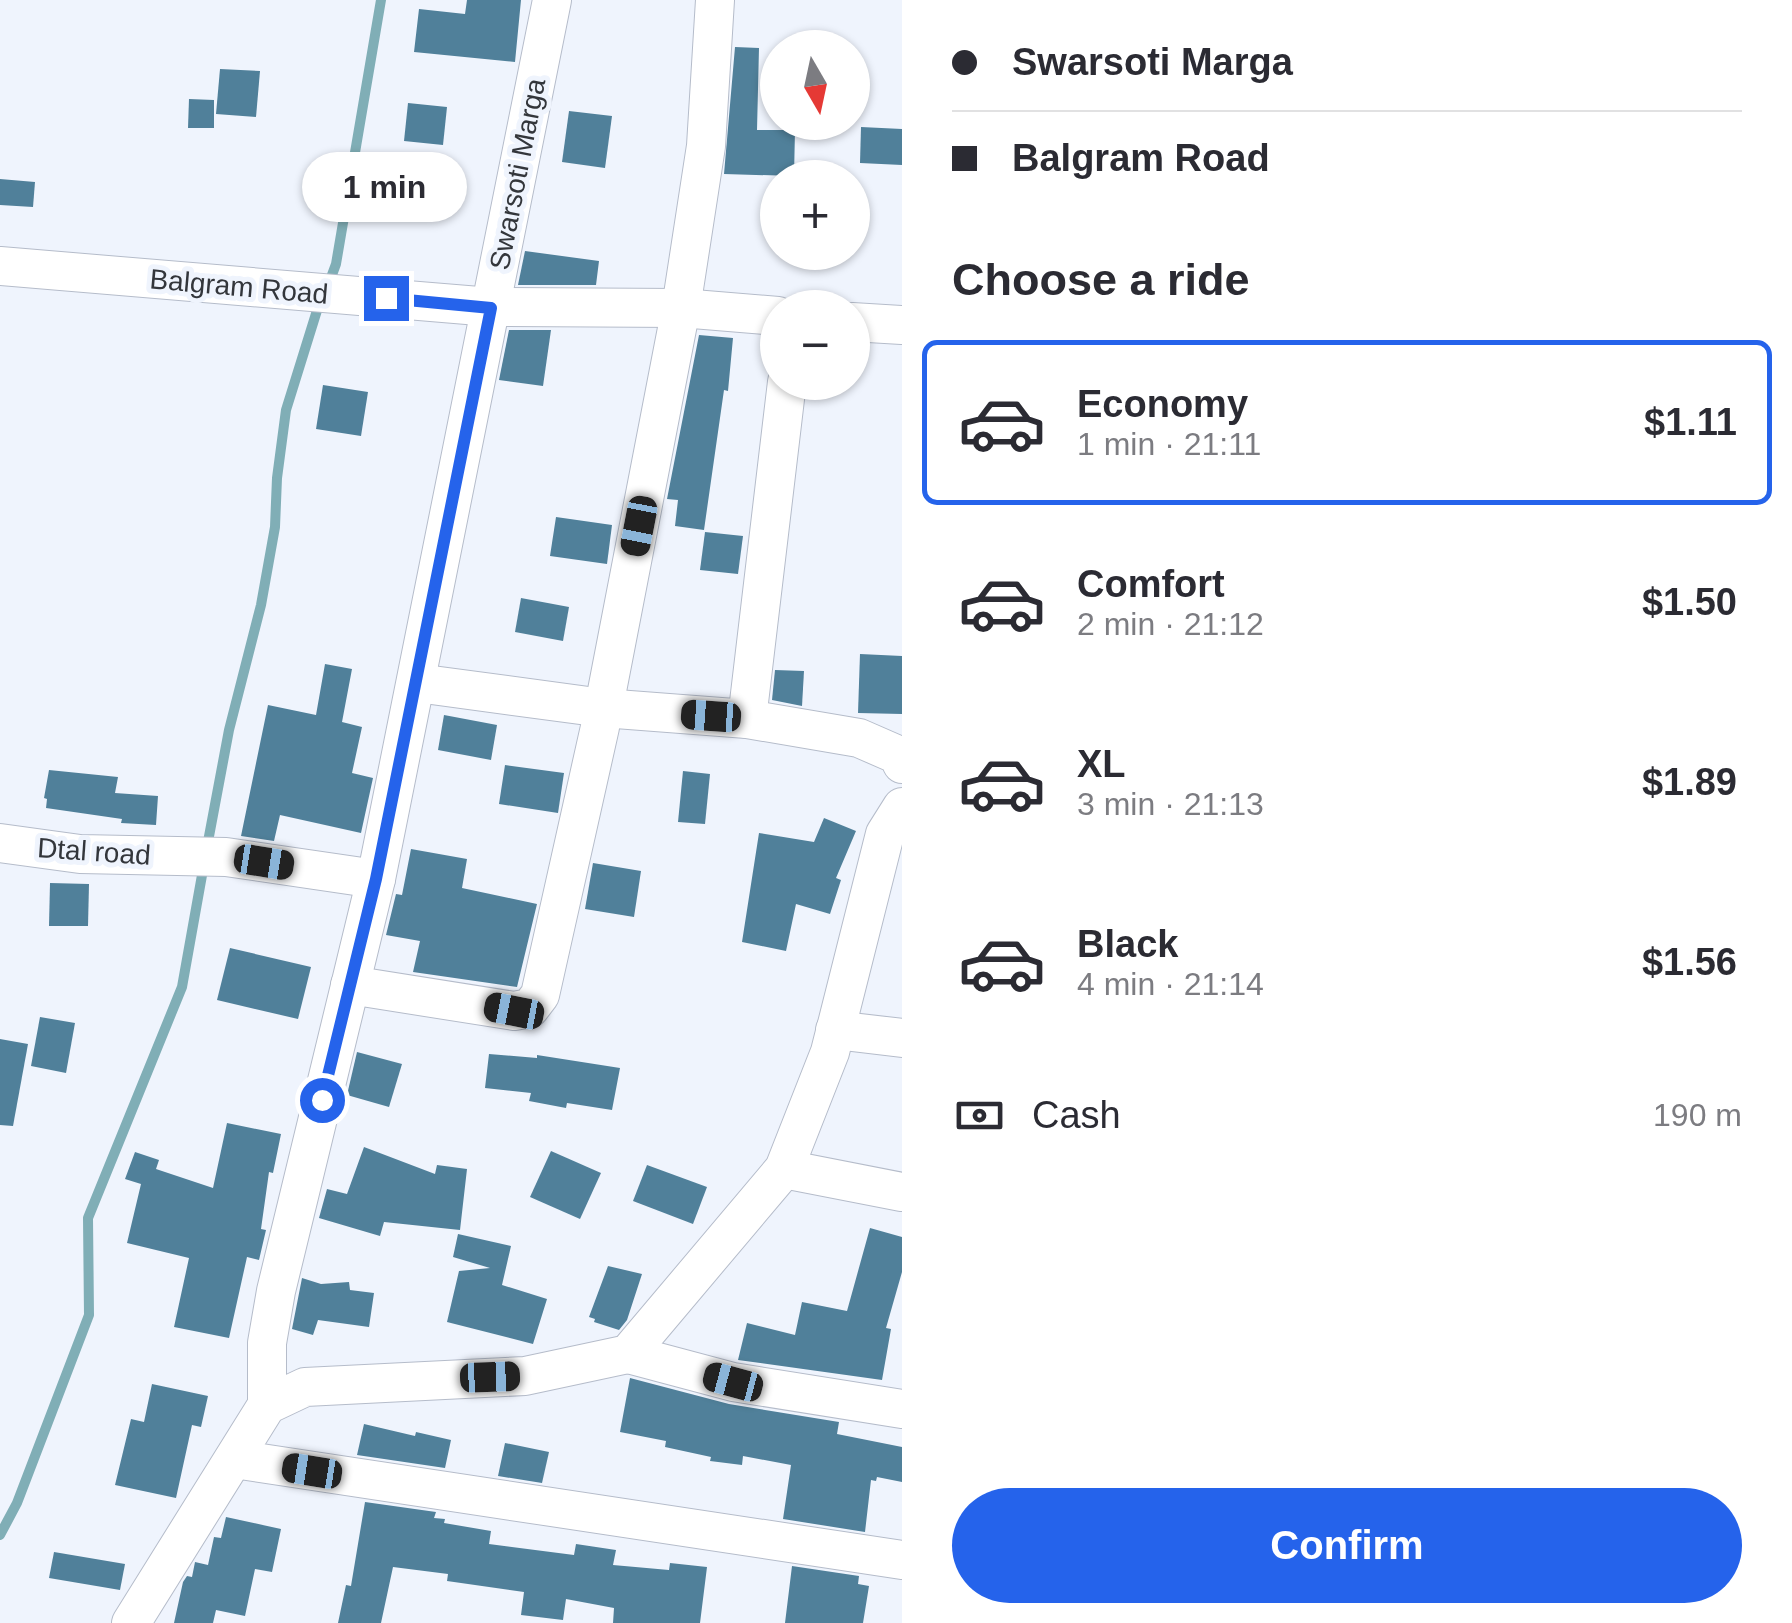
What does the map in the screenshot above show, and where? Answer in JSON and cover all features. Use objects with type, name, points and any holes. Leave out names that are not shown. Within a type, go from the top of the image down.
[{"type":"street","name":"Swarsoti Marga","points":[[266,1405],[267,1343],[276,1291],[376,879],[552,0]]},
{"type":"street","points":[[350,985],[514,1011],[530,1008],[540,995],[604,708],[681,308],[706,146],[715,0]]},
{"type":"street","name":"Balgram Road","points":[[0,266],[491,308],[681,308],[760,315]]},
{"type":"street","points":[[870,323],[902,325]]},
{"type":"street","points":[[747,719],[785,400]]},
{"type":"street","points":[[417,683],[604,708],[747,719],[859,738],[898,755],[902,764]]},
{"type":"street","points":[[628,1354],[784,1169],[835,1030],[896,826]]},
{"type":"street","name":"Dtal road","points":[[0,843],[80,854],[205,856],[376,879]]},
{"type":"street","points":[[835,1030],[902,1038]]},
{"type":"street","points":[[784,1169],[902,1192]]},
{"type":"street","points":[[130,1623],[266,1405],[305,1387],[525,1376],[628,1354],[733,1382],[902,1409]]},
{"type":"street","points":[[234,1459],[902,1560]]},
{"type":"building","points":[[467,0],[521,0],[515,62],[414,52],[419,9],[465,14]]},
{"type":"building","points":[[735,47],[759,48],[760,140],[795,140],[794,160],[760,160],[760,175],[724,174]]},
{"type":"building","points":[[220,69],[260,71],[256,117],[216,114]]},
{"type":"building","points":[[189,99],[214,100],[214,128],[188,128]]},
{"type":"building","points":[[408,103],[447,107],[443,145],[404,141]]},
{"type":"building","points":[[569,111],[612,116],[605,168],[562,162]]},
{"type":"building","points":[[870,127],[902,129],[902,165],[860,160],[861,140],[870,140]]},
{"type":"building","points":[[0,179],[35,182],[33,207],[0,205]]},
{"type":"building","points":[[525,251],[599,261],[596,285],[518,285]]},
{"type":"building","points":[[509,330],[551,330],[543,386],[499,380]]},
{"type":"building","points":[[699,335],[733,338],[704,530],[675,526],[678,500],[667,499]]},
{"type":"building","points":[[323,385],[368,392],[361,436],[316,429]]},
{"type":"building","points":[[556,517],[612,525],[607,564],[550,556]]},
{"type":"building","points":[[705,532],[743,536],[738,574],[700,570]]},
{"type":"building","points":[[521,598],[569,607],[563,641],[515,632]]},
{"type":"building","points":[[860,654],[902,656],[902,714],[858,713]]},
{"type":"building","points":[[325,664],[352,669],[342,722],[362,727],[352,773],[373,778],[361,833],[280,815],[274,841],[241,836],[268,705],[316,715]]},
{"type":"building","points":[[775,670],[804,671],[802,706],[772,700]]},
{"type":"building","points":[[444,715],[497,725],[491,760],[438,750]]},
{"type":"building","points":[[505,765],[564,773],[558,813],[499,804]]},
{"type":"building","points":[[49,770],[118,777],[115,793],[158,796],[156,825],[121,823],[122,819],[46,808]]},
{"type":"building","points":[[683,771],[710,774],[705,824],[678,822]]},
{"type":"building","points":[[824,818],[856,831],[836,878],[841,880],[830,914],[796,904],[786,951],[742,942],[759,833],[814,842]]},
{"type":"building","points":[[411,849],[467,859],[462,888],[537,904],[517,987],[413,972],[420,941],[386,935],[396,894],[402,895]]},
{"type":"building","points":[[593,863],[641,871],[634,917],[585,909]]},
{"type":"building","points":[[50,883],[89,884],[88,926],[49,926]]},
{"type":"building","points":[[230,948],[311,967],[298,1019],[217,1000]]},
{"type":"building","points":[[40,1017],[75,1023],[66,1073],[31,1066]]},
{"type":"building","points":[[0,1039],[28,1044],[13,1126],[0,1125]]},
{"type":"building","points":[[357,1052],[402,1064],[389,1107],[347,1095]]},
{"type":"building","points":[[489,1054],[537,1055],[620,1068],[612,1110],[567,1103],[566,1108],[529,1101],[531,1093],[485,1088]]},
{"type":"building","points":[[227,1123],[281,1134],[273,1173],[269,1172],[261,1229],[266,1230],[259,1260],[247,1257],[229,1338],[174,1327],[189,1258],[127,1243],[141,1184],[125,1179],[135,1152],[159,1160],[156,1169],[213,1188]]},
{"type":"building","points":[[364,1147],[435,1174],[437,1165],[467,1169],[460,1230],[384,1222],[380,1236],[319,1218],[327,1189],[347,1194]]},
{"type":"building","points":[[551,1151],[601,1173],[580,1219],[530,1197]]},
{"type":"building","points":[[647,1165],[707,1187],[693,1224],[633,1201]]},
{"type":"building","points":[[870,1228],[902,1237],[902,1272],[886,1328],[891,1329],[882,1380],[738,1360],[747,1323],[795,1335],[802,1302],[847,1311]]},
{"type":"building","points":[[458,1234],[511,1246],[502,1285],[547,1299],[533,1344],[447,1322],[459,1271],[490,1268],[453,1257]]},
{"type":"building","points":[[608,1266],[642,1274],[627,1320],[619,1330],[589,1317]]},
{"type":"building","points":[[302,1278],[321,1284],[349,1282],[350,1290],[374,1293],[369,1327],[318,1320],[313,1335],[292,1329]]},
{"type":"building","points":[[630,1378],[729,1404],[839,1422],[837,1434],[902,1447],[902,1482],[877,1477],[876,1481],[871,1480],[865,1532],[783,1519],[791,1465],[743,1456],[742,1465],[710,1461],[711,1457],[665,1447],[666,1441],[620,1432]]},
{"type":"building","points":[[152,1384],[208,1396],[201,1427],[192,1425],[176,1498],[115,1485],[131,1419],[144,1422]]},
{"type":"building","points":[[364,1424],[451,1440],[445,1468],[357,1455]]},
{"type":"building","points":[[505,1443],[549,1452],[542,1483],[498,1476]]},
{"type":"building","points":[[365,1502],[436,1512],[434,1518],[445,1519],[444,1523],[491,1531],[489,1544],[574,1555],[576,1544],[616,1550],[613,1565],[669,1570],[670,1563],[707,1567],[700,1623],[613,1623],[614,1608],[566,1599],[563,1620],[521,1615],[524,1592],[447,1581],[448,1574],[393,1567],[381,1623],[338,1623],[346,1585],[351,1586]]},
{"type":"building","points":[[226,1517],[281,1529],[272,1572],[255,1569],[245,1616],[216,1610],[213,1623],[174,1623],[183,1582],[187,1576],[192,1577],[195,1562],[208,1565],[214,1537],[221,1538]]},
{"type":"building","points":[[54,1552],[125,1564],[120,1590],[49,1578]]},
{"type":"building","points":[[792,1566],[859,1576],[858,1584],[869,1586],[863,1623],[785,1623]]},
{"type":"waterway","points":[[329,283],[336,264],[381,0]]},
{"type":"waterway","points":[[207,847],[229,730],[261,605],[275,527],[286,410],[319,304]]},
{"type":"waterway","points":[[0,1535],[17,1503],[89,1315],[88,1218],[182,987],[204,864]]},
{"type":"route","points":[[322,1100],[376,879],[491,308],[386,298]]}]
